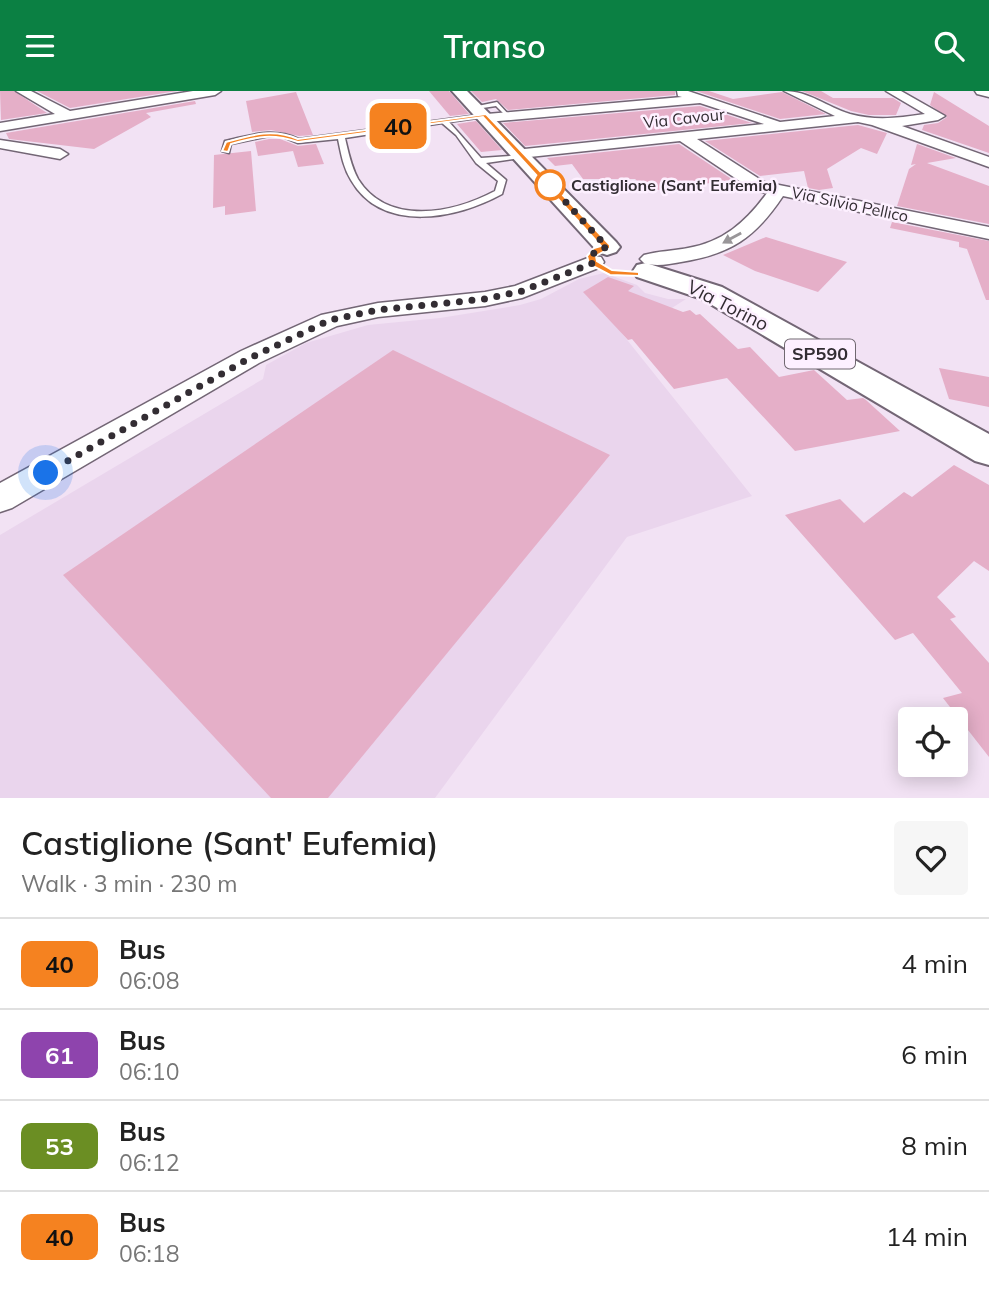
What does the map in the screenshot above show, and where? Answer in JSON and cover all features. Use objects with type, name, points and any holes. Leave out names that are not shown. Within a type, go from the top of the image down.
[{"type":"main road","name":"SP590","points":[[458,91],[522,155],[622,264]]},
{"type":"main road","name":"Via Torino","points":[[622,264],[712,293],[989,451]]},
{"type":"street","points":[[22,91],[69,115]]},
{"type":"street","points":[[0,127],[215,91]]},
{"type":"street","points":[[676,91],[784,126]]},
{"type":"street","points":[[790,91],[851,119],[884,124],[989,162]]},
{"type":"street","points":[[884,124],[938,116],[892,91]]},
{"type":"street","points":[[981,91],[989,93]]},
{"type":"street","points":[[482,113],[509,116],[700,99]]},
{"type":"street","name":"Via Cavour","points":[[522,155],[851,119]]},
{"type":"street","name":"Via Silvio Pellico","points":[[682,136],[759,186],[989,233]]},
{"type":"street","points":[[0,144],[60,154]]},
{"type":"street","points":[[0,499],[238,364],[330,320],[378,310],[485,299],[622,264],[673,258],[713,248],[748,229],[778,190]]},
{"type":"lane","points":[[226,151],[228,143],[256,135],[282,134],[298,141],[482,113]]},
{"type":"lane","points":[[341,136],[346,160],[357,183],[378,204],[398,211],[429,214],[482,204],[499,193],[502,180],[479,161],[451,125],[441,120]]},
{"type":"lane","points":[[479,161],[522,155]]},
{"type":"shaded area","points":[[604,273],[637,285],[645,293],[668,299],[686,299],[661,315],[620,331],[752,496],[627,537],[435,798],[0,798],[0,535],[263,379],[266,365],[306,343],[368,325],[440,318],[520,305],[541,299],[579,279]]},
{"type":"building","points":[[0,91],[14,91],[47,113],[1,120]]},
{"type":"building","points":[[37,91],[177,91],[70,108]]},
{"type":"building","points":[[429,91],[449,91],[469,114],[450,116]]},
{"type":"building","points":[[471,91],[675,91],[675,95],[508,110],[496,99],[482,102]]},
{"type":"building","points":[[696,91],[709,91],[733,99],[782,92],[826,114],[780,119]]},
{"type":"building","points":[[802,91],[821,91],[833,98],[893,98],[901,103],[896,115],[869,115],[851,111]]},
{"type":"building","points":[[296,92],[313,135],[299,136],[271,130],[252,132],[246,101]]},
{"type":"building","points":[[934,92],[989,126],[989,153],[922,130],[924,125],[938,123],[947,117],[930,105]]},
{"type":"building","points":[[195,101],[196,104],[146,113],[151,117],[94,149],[9,139],[6,133]]},
{"type":"building","points":[[700,106],[752,123],[525,146],[503,123]]},
{"type":"building","points":[[476,121],[502,150],[481,152],[457,124]]},
{"type":"building","points":[[858,125],[887,133],[877,154],[861,148],[827,169],[833,188],[819,190],[808,188],[804,171],[760,176],[705,141]]},
{"type":"building","points":[[280,139],[298,146],[316,144],[324,164],[298,167],[293,151],[258,156],[255,142]]},
{"type":"building","points":[[679,144],[733,180],[650,191],[635,179],[583,179],[572,164],[555,166],[547,158]]},
{"type":"building","points":[[917,144],[956,158],[927,163],[989,186],[989,224],[897,206],[909,169],[916,164],[911,165]]},
{"type":"building","points":[[251,151],[256,211],[225,215],[225,206],[213,208],[214,155]]},
{"type":"building","points":[[892,222],[989,241],[989,300],[986,300],[967,249],[959,247],[959,242],[890,228]]},
{"type":"building","points":[[766,237],[847,262],[818,292],[755,271],[723,255]]},
{"type":"building","points":[[608,277],[634,286],[628,291],[683,312],[690,310],[696,315],[700,314],[738,349],[750,347],[779,377],[814,370],[847,400],[866,400],[900,431],[795,451],[727,378],[674,389],[632,339],[628,340],[583,292]]},
{"type":"building","points":[[393,350],[610,455],[328,798],[271,798],[63,575]]},
{"type":"building","points":[[939,368],[989,377],[989,407],[949,399]]},
{"type":"building","points":[[954,465],[989,485],[989,571],[974,561],[937,597],[956,617],[950,619],[989,663],[989,757],[968,730],[968,707],[950,707],[943,698],[962,693],[913,633],[895,640],[785,515],[840,499],[864,523],[904,492],[912,497]]},
{"type":"bus line","name":"40","points":[[226,151],[228,143],[256,135],[282,134],[298,141],[484,115],[607,247],[597,250],[591,256],[593,263],[610,272],[635,274]]},
{"type":"place","name":"Castiglione (Sant' Eufemia)","points":[[550,185]]},
{"type":"route","points":[[46,473],[192,389],[281,342],[330,320],[378,310],[485,299],[522,291],[593,263],[591,256],[597,250],[607,247],[550,185]]}]
